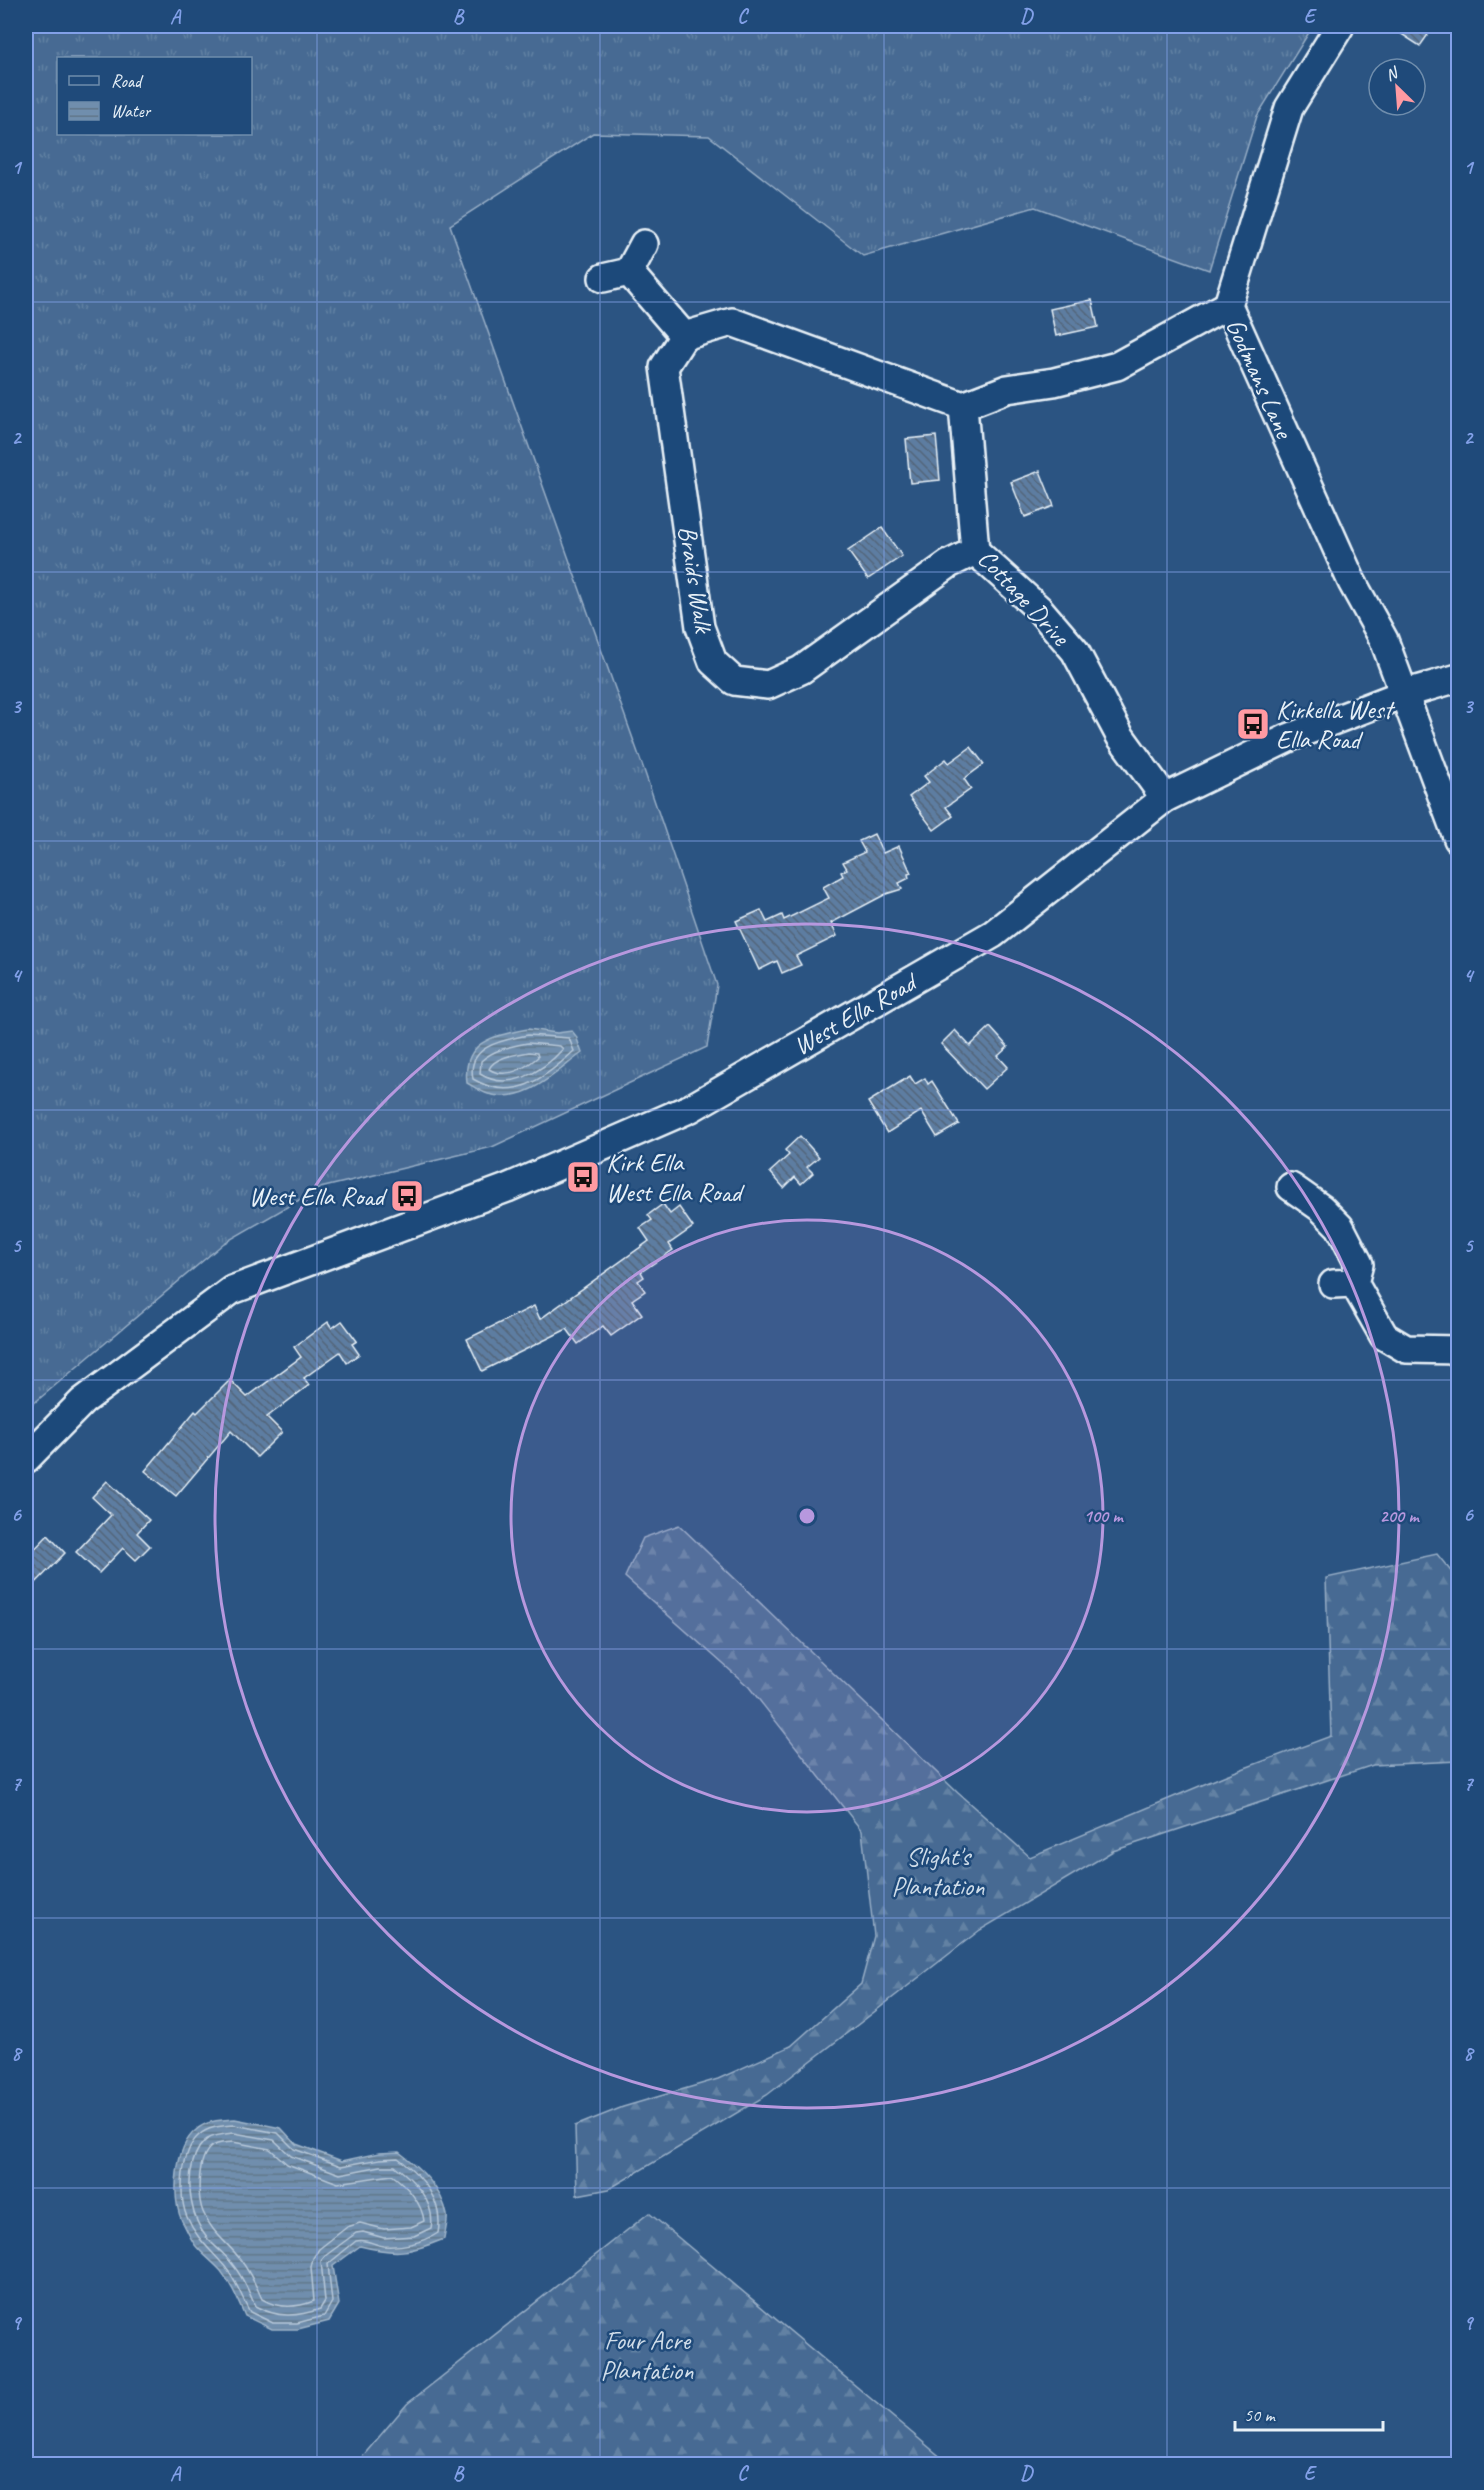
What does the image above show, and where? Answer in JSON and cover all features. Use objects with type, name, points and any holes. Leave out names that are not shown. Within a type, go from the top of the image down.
[{"type":"street","name":"Godmans Lane","points":[[1340,26],[1289,108],[1228,305],[1352,582],[1384,640],[1458,839]]},
{"type":"street","points":[[644,244],[616,275],[684,336],[732,322],[963,406],[1007,389],[1054,382],[1117,366],[1228,305]]},
{"type":"street","name":"Braids Walk","points":[[684,336],[664,367],[700,627],[713,663],[734,681],[768,685],[801,670],[949,564],[975,551]]},
{"type":"street","name":"Cottage Drive","points":[[963,406],[975,551],[1039,609],[1075,651],[1120,736],[1165,798]]},
{"type":"street","name":"West Ella Road","points":[[26,1459],[83,1401],[232,1290],[507,1188],[691,1108],[993,934],[1165,798],[1288,738],[1403,694],[1458,678]]},
{"type":"street","points":[[1291,1187],[1321,1208],[1337,1224],[1350,1244],[1348,1277],[1384,1336],[1406,1349],[1458,1350]]},
{"type":"green space","points":[[26,26],[1313,26],[1257,116],[1209,270],[1035,207],[863,256],[709,136],[593,133],[450,225],[643,767],[717,985],[707,1047],[492,1147],[320,1188],[224,1243],[26,1410]]},
{"type":"green space","name":"Slight's Plantation","points":[[679,1525],[958,1793],[1030,1857],[1226,1775],[1331,1736],[1326,1578],[1437,1554],[1458,1580],[1458,1761],[1373,1765],[1113,1851],[980,1930],[767,2095],[609,2189],[577,2195],[575,2126],[623,2107],[718,2079],[791,2046],[861,1984],[874,1936],[862,1831],[749,1687],[625,1577],[643,1538]]},
{"type":"green space","name":"Four Acre Plantation","points":[[649,2213],[943,2459],[938,2464],[356,2464],[407,2404]]},
{"type":"water","points":[[528,1029],[557,1033],[572,1031],[582,1053],[550,1078],[515,1095],[488,1094],[467,1083],[467,1069],[475,1049],[492,1038]]},
{"type":"water","points":[[235,2119],[281,2128],[296,2144],[342,2161],[379,2153],[399,2152],[429,2179],[440,2196],[447,2215],[444,2239],[403,2251],[384,2251],[360,2246],[333,2266],[339,2304],[329,2321],[298,2329],[272,2329],[245,2316],[225,2276],[191,2239],[179,2211],[176,2186],[183,2148],[196,2130],[214,2121]]},
{"type":"building","points":[[1389,26],[1434,26],[1420,46]]},
{"type":"building","points":[[1092,300],[1098,327],[1056,336],[1050,309]]},
{"type":"building","points":[[936,436],[940,480],[910,483],[906,439]]},
{"type":"building","points":[[1040,471],[1054,506],[1025,517],[1011,482]]},
{"type":"building","points":[[882,528],[902,556],[868,579],[848,551]]},
{"type":"building","points":[[971,747],[984,764],[964,779],[971,789],[946,807],[953,816],[934,830],[909,797],[929,782],[924,776],[946,759],[949,763]]},
{"type":"building","points":[[874,834],[883,853],[899,846],[911,873],[908,874],[909,878],[899,883],[902,889],[886,894],[831,923],[837,936],[796,956],[801,965],[782,973],[777,961],[759,970],[736,921],[761,910],[767,922],[782,915],[784,920],[829,898],[823,887],[843,876],[841,872],[847,869],[843,862],[865,852],[859,841]]},
{"type":"building","points":[[990,1027],[1008,1047],[998,1056],[1008,1067],[984,1089],[941,1044],[955,1030],[970,1046]]},
{"type":"building","points":[[910,1076],[915,1084],[925,1078],[928,1084],[932,1081],[959,1124],[937,1137],[921,1111],[887,1133],[868,1102]]},
{"type":"building","points":[[800,1136],[819,1157],[807,1167],[813,1173],[801,1184],[795,1177],[784,1188],[770,1172],[789,1155],[785,1150]]},
{"type":"building","points":[[663,1204],[670,1214],[679,1207],[693,1227],[669,1244],[673,1250],[641,1272],[644,1277],[638,1281],[645,1291],[632,1300],[642,1314],[611,1336],[603,1326],[578,1344],[567,1329],[482,1371],[467,1339],[534,1306],[540,1319],[649,1241],[640,1228],[652,1220],[648,1215]]},
{"type":"building","points":[[342,1321],[357,1341],[352,1344],[359,1354],[347,1363],[340,1352],[304,1378],[309,1385],[267,1417],[282,1432],[257,1457],[231,1431],[176,1496],[145,1471],[195,1411],[197,1413],[230,1380],[247,1397],[301,1357],[294,1347],[328,1322],[332,1328]]},
{"type":"building","points":[[107,1481],[149,1520],[137,1533],[150,1546],[136,1560],[123,1548],[99,1573],[76,1552],[111,1515],[92,1497]]},
{"type":"building","points":[[48,1535],[65,1553],[26,1593],[26,1558]]},
{"type":"place","name":"Kirkella West Ella Road","points":[[1253,724]]},
{"type":"place","name":"Kirk Ella West Ella Road","points":[[583,1177]]},
{"type":"place","name":"West Ella Road","points":[[407,1196]]}]
